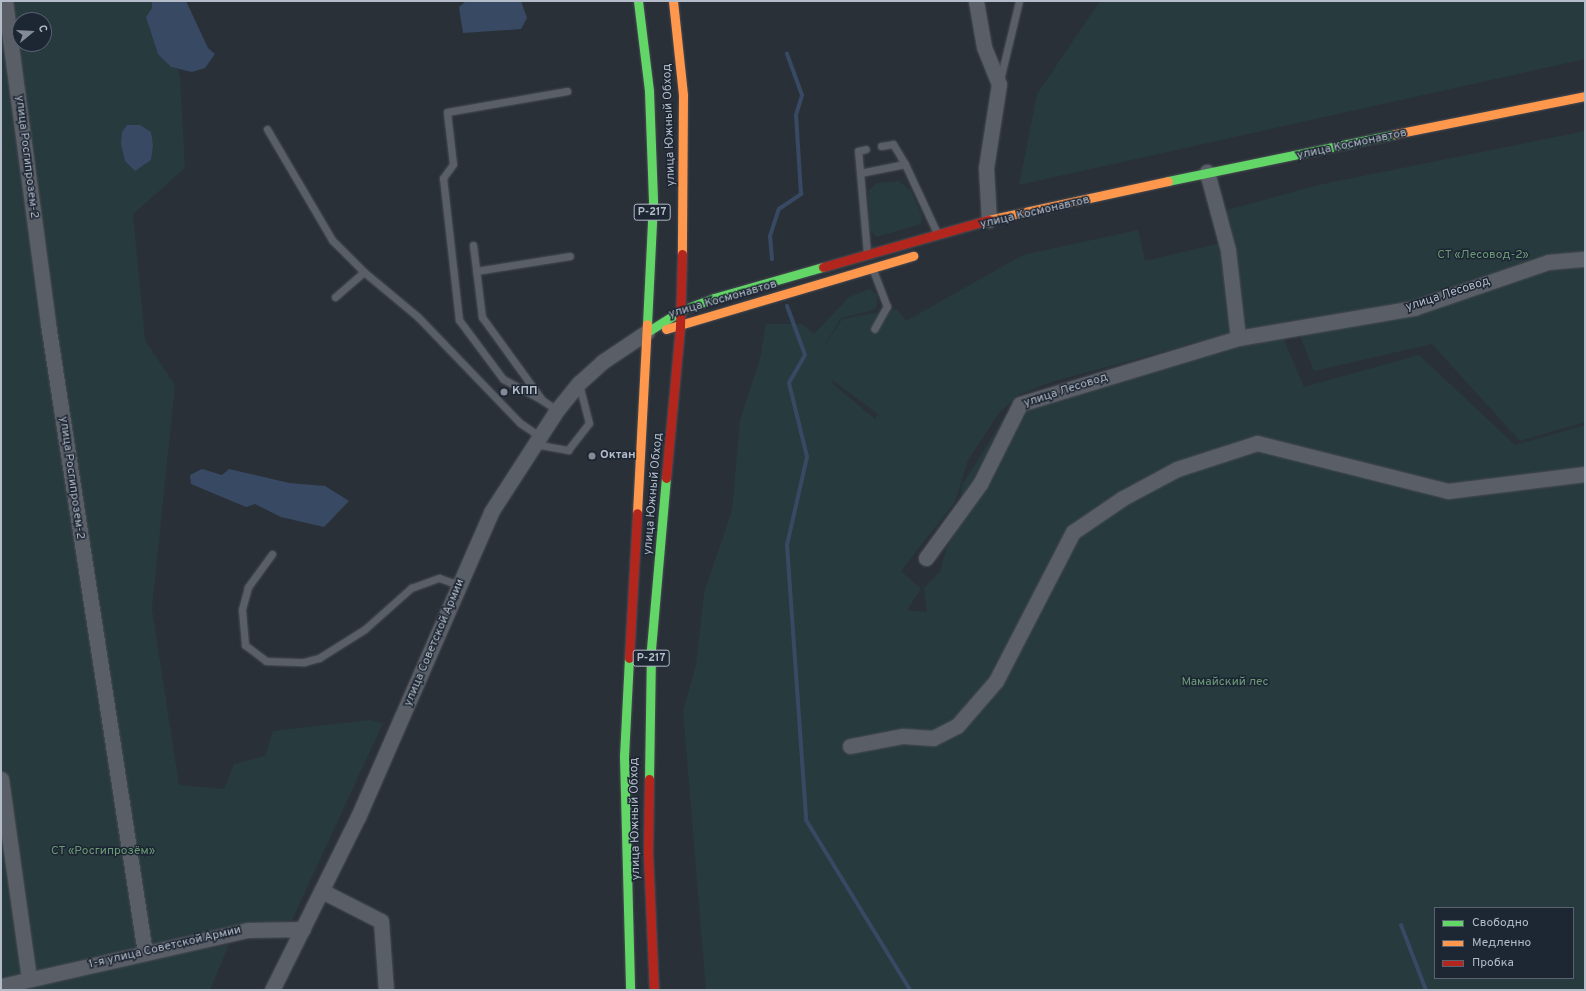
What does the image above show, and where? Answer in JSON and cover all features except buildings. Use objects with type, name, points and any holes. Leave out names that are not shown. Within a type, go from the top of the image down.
[{"type":"main road","name":"улица Южный Обход","points":[[630,990],[624,756],[647,332],[651,140],[638,1]]},
{"type":"main road","name":"улица Южный Обход","points":[[654,990],[648,854],[651,649],[680,327],[684,103],[673,1]]},
{"type":"main road","name":"улица Космонавтов","points":[[647,332],[680,311],[867,253],[989,220],[1207,172],[1585,96]]},
{"type":"main road","name":"улица Космонавтов","points":[[647,332],[680,327],[920,254]]},
{"type":"street","name":"улица Росгипрозем-2","points":[[5,1],[52,347],[145,953]]},
{"type":"street","points":[[976,1],[984,47],[999,84],[986,168],[989,220]]},
{"type":"street","points":[[1207,172],[1228,250],[1238,338]]},
{"type":"street","name":"улица Лесовод","points":[[926,558],[980,484],[1020,404],[1238,338],[1414,308],[1548,262],[1585,258]]},
{"type":"street","name":"улица Советской Армии","points":[[272,990],[358,817],[491,512],[536,440],[557,410],[579,383],[602,362],[647,332]]},
{"type":"street","points":[[850,746],[903,736],[932,738],[957,726],[996,681],[1073,532],[1123,498],[1177,469],[1257,443],[1448,491],[1585,474]]},
{"type":"street","points":[[1,779],[29,979]]},
{"type":"street","points":[[322,891],[381,921],[386,990]]},
{"type":"street","name":"1-я улица Советской Армии","points":[[1,986],[248,930],[303,929]]},
{"type":"lane","points":[[999,84],[1019,1]]},
{"type":"lane","points":[[557,410],[504,379],[459,320],[443,178],[453,164],[446,112],[567,91]]},
{"type":"lane","points":[[267,129],[332,240],[364,272],[418,317],[536,440],[568,450],[589,423],[579,383]]},
{"type":"lane","points":[[881,146],[893,144],[905,164],[937,234]]},
{"type":"lane","points":[[866,149],[858,151],[867,253]]},
{"type":"lane","points":[[860,173],[905,164]]},
{"type":"lane","points":[[473,245],[482,317],[542,400]]},
{"type":"lane","points":[[476,271],[570,256]]},
{"type":"lane","points":[[872,268],[887,306],[874,329]]},
{"type":"lane","points":[[335,297],[364,272]]},
{"type":"lane","points":[[272,554],[248,587],[242,610],[245,645],[266,661],[304,662],[318,658],[364,629],[410,588],[439,578],[459,585]]},
{"type":"green space","name":"СТ «Росгипрозём»","points":[[1,1],[152,1],[171,67],[178,69],[180,77],[185,168],[133,214],[145,340],[175,385],[152,609],[179,785],[224,789],[234,764],[265,756],[273,731],[370,720],[383,723],[292,920],[247,926],[1,979]]},
{"type":"green space","points":[[1100,1],[1585,1],[1585,59],[1019,185],[1037,94]]},
{"type":"green space","name":"Мамайский лес","points":[[1585,131],[1585,422],[1520,441],[1432,344],[1314,371],[1294,320],[1229,334],[1051,382],[1018,395],[999,413],[968,460],[955,502],[901,571],[921,589],[907,610],[927,612],[924,588],[940,572],[946,549],[962,519],[961,487],[1006,414],[1282,335],[1304,387],[1419,355],[1515,445],[1585,425],[1585,990],[706,990],[683,711],[696,665],[704,593],[732,510],[740,420],[760,359],[766,324],[802,324],[814,334],[849,297],[870,289],[877,295],[877,306],[873,310],[841,318],[823,348],[842,319],[897,309],[906,321],[1023,255],[1138,230],[1145,261],[1230,241],[1227,210],[1318,185]],"holes":[[[832,380],[878,414],[875,419],[833,384]]]},
{"type":"green space","points":[[899,181],[911,191],[921,213],[921,224],[876,237],[870,230],[868,191],[877,183]]},
{"type":"green space","points":[[229,945],[210,990],[17,990],[170,954]]},
{"type":"water","points":[[152,1],[186,1],[208,48],[215,54],[205,68],[192,72],[171,67],[158,54],[146,17],[152,8]]},
{"type":"water","points":[[466,1],[521,1],[527,18],[521,29],[463,33],[459,7]]},
{"type":"water","points":[[127,125],[140,125],[151,132],[153,145],[151,160],[135,171],[125,161],[121,144],[122,132]]},
{"type":"water","points":[[202,469],[222,475],[229,469],[289,483],[325,486],[349,501],[324,527],[281,517],[255,504],[246,507],[191,484],[190,475]]},
{"type":"waterway","points":[[772,259],[770,236],[779,209],[801,194],[796,115],[802,95],[787,54]]},
{"type":"waterway","points":[[787,306],[805,355],[789,383],[807,457],[787,545],[806,820],[910,990]]},
{"type":"waterway","points":[[1401,925],[1426,990]]},
{"type":"traffic: fast","points":[[638,1],[649,91],[653,202],[647,324]]},
{"type":"traffic: fast","points":[[1168,181],[1395,134]]},
{"type":"traffic: fast","points":[[647,332],[680,311],[714,298],[823,267]]},
{"type":"traffic: fast","points":[[649,779],[651,649],[666,478]]},
{"type":"traffic: fast","points":[[629,658],[624,756],[630,990]]},
{"type":"traffic: slow","points":[[673,1],[683,95],[682,254]]},
{"type":"traffic: slow","points":[[1395,134],[1585,96]]},
{"type":"traffic: slow","points":[[988,220],[1168,181]]},
{"type":"traffic: slow","points":[[666,329],[913,256]]},
{"type":"traffic: slow","points":[[637,513],[647,324]]},
{"type":"traffic: jam","points":[[823,267],[988,220]]},
{"type":"traffic: jam","points":[[666,478],[680,327],[682,254]]},
{"type":"traffic: jam","points":[[629,658],[637,513]]},
{"type":"traffic: jam","points":[[649,779],[648,854],[654,990]]},
{"type":"place","name":"КПП","points":[[504,392]]},
{"type":"place","name":"Октан","points":[[592,456]]},
{"type":"park label","name":"СТ «Лесовод-2»","points":[[1483,256]]}]
